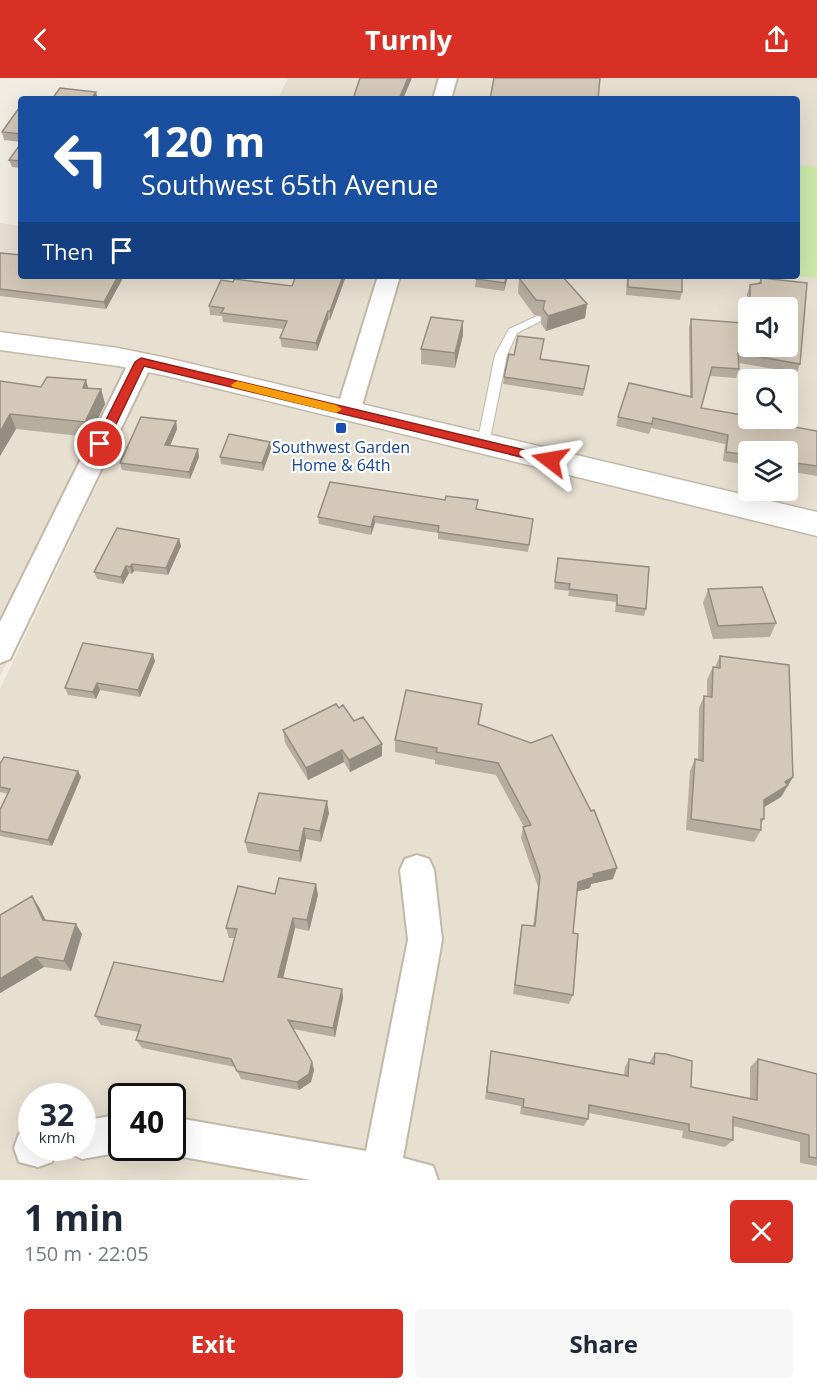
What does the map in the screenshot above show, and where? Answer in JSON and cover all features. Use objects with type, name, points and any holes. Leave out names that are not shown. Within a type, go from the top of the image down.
[{"type":"street","points":[[443,96],[448,78]]},
{"type":"street","points":[[348,412],[388,279]]},
{"type":"street","points":[[0,341],[141,362],[817,524]]},
{"type":"street","points":[[0,651],[141,362]]},
{"type":"street","points":[[380,1176],[425,940],[417,870]]},
{"type":"street","points":[[186,1139],[380,1176],[419,1180]]},
{"type":"lane","points":[[483,444],[501,355],[513,331],[537,319]]},
{"type":"shaded area","points":[[288,78],[817,78],[817,1180],[0,1180],[0,689],[135,404],[0,677],[0,223],[18,226],[18,279],[800,279],[800,96],[279,96]]},
{"type":"green space","points":[[800,165],[817,167],[817,278],[800,276]]},
{"type":"building","points":[[360,78],[408,78],[400,96],[354,96]]},
{"type":"building","points":[[494,78],[600,78],[598,96],[491,96]]},
{"type":"building","points":[[60,88],[96,92],[93,96],[54,96]]},
{"type":"building","points":[[18,109],[18,134],[2,132]]},
{"type":"building","points":[[18,147],[18,161],[9,160]]},
{"type":"building","points":[[0,253],[18,255],[18,279],[116,279],[104,302],[0,289]]},
{"type":"building","points":[[234,279],[292,286],[295,279],[342,279],[316,343],[280,338],[287,321],[221,313],[224,308],[209,306],[221,280],[233,282]]},
{"type":"building","points":[[476,279],[506,279],[505,283]]},
{"type":"building","points":[[520,279],[565,279],[587,304],[548,316],[543,309],[545,301],[536,300]]},
{"type":"building","points":[[628,279],[682,279],[682,292],[628,287]]},
{"type":"building","points":[[761,279],[807,283],[800,364],[761,357],[798,357],[798,297],[750,297],[750,285],[761,283]]},
{"type":"building","points":[[431,317],[463,321],[455,353],[421,349]]},
{"type":"building","points":[[691,319],[738,323],[739,369],[712,367],[701,408],[738,414],[738,429],[798,428],[817,431],[817,466],[798,463],[798,441],[738,441],[738,454],[726,452],[728,435],[653,418],[652,424],[618,417],[629,383],[692,397]]},
{"type":"building","points":[[518,336],[544,339],[540,359],[589,366],[584,389],[504,377],[509,354],[514,355]]},
{"type":"building","points":[[47,377],[86,380],[83,388],[101,389],[85,422],[10,414],[0,432],[0,381],[41,387]]},
{"type":"building","points":[[141,417],[176,421],[165,445],[198,449],[189,472],[120,463]]},
{"type":"building","points":[[229,434],[270,442],[262,463],[220,457]]},
{"type":"building","points":[[330,482],[445,500],[446,496],[478,500],[476,509],[533,519],[529,545],[438,532],[439,526],[374,516],[371,527],[318,517]]},
{"type":"building","points":[[117,528],[179,539],[166,568],[132,564],[130,567],[126,566],[121,577],[94,572]]},
{"type":"building","points":[[558,558],[649,567],[646,609],[617,605],[617,595],[569,589],[570,584],[555,582]]},
{"type":"building","points":[[762,587],[776,623],[718,626],[708,589]]},
{"type":"building","points":[[83,643],[153,654],[138,690],[97,683],[93,692],[65,688]]},
{"type":"building","points":[[720,656],[789,665],[793,777],[785,782],[788,785],[764,800],[764,819],[761,819],[761,830],[691,819],[695,759],[703,761],[704,696],[712,697],[713,667],[720,668]]},
{"type":"building","points":[[406,690],[482,704],[478,724],[531,743],[552,735],[591,811],[594,810],[617,868],[593,874],[594,877],[578,882],[573,933],[578,934],[573,995],[515,985],[522,925],[535,926],[540,876],[523,827],[531,825],[498,763],[436,752],[437,748],[395,740]]},
{"type":"building","points":[[336,704],[339,708],[343,705],[354,721],[363,717],[382,744],[349,760],[342,750],[306,768],[283,730]]},
{"type":"building","points":[[4,757],[78,771],[48,840],[0,831],[0,810],[10,789],[0,787],[0,764]]},
{"type":"building","points":[[259,793],[327,801],[320,831],[304,828],[299,851],[245,842]]},
{"type":"building","points":[[279,878],[316,884],[307,920],[293,918],[278,977],[342,989],[333,1028],[288,1020],[312,1062],[309,1074],[297,1082],[237,1071],[231,1059],[136,1040],[141,1025],[95,1016],[114,962],[223,982],[237,929],[226,928],[238,886],[275,894]]},
{"type":"building","points":[[32,896],[43,920],[76,924],[64,961],[36,957],[0,979],[0,915]]},
{"type":"building","points":[[491,1051],[628,1076],[629,1059],[654,1064],[655,1053],[666,1054],[692,1061],[691,1087],[757,1100],[758,1059],[817,1074],[817,1158],[809,1157],[809,1135],[733,1117],[733,1140],[689,1131],[689,1124],[589,1105],[588,1119],[523,1107],[524,1099],[487,1092]]},
{"type":"slow traffic","points":[[237,385],[336,409]]},
{"type":"place","name":"Southwest Garden Home & 64th","points":[[341,428]]},
{"type":"route","points":[[100,444],[141,362],[550,460]]}]
